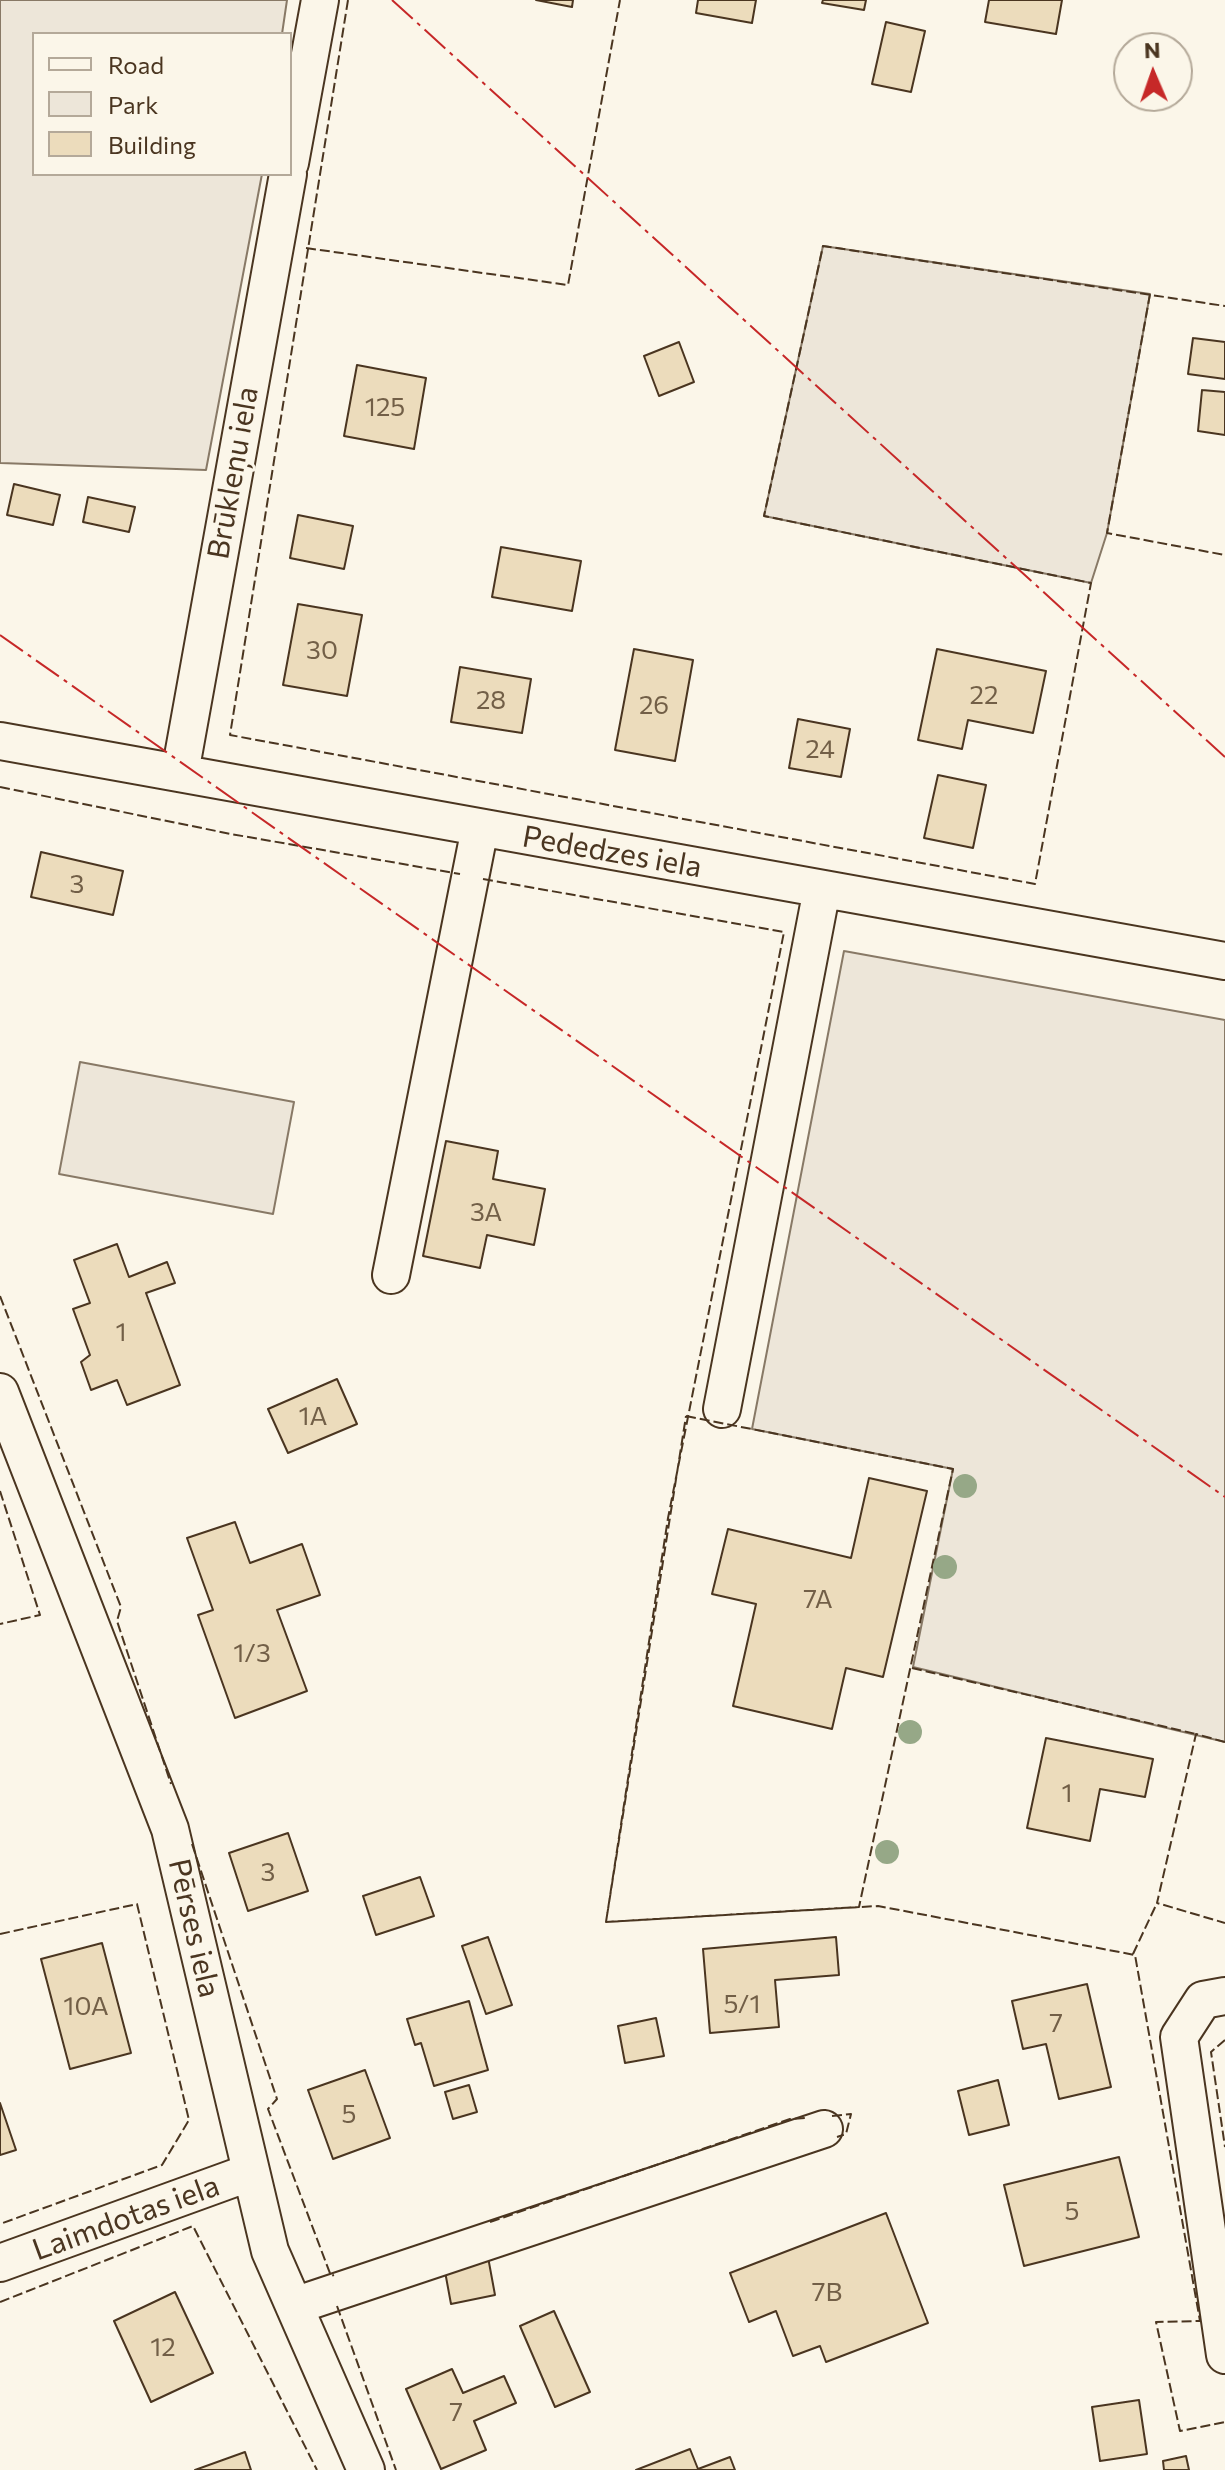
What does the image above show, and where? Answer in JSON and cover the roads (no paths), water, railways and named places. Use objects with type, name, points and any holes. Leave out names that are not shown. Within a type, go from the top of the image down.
[{"type":"street","points":[[292,152],[320,0]]},
{"type":"street","name":"Brūkleņu iela","points":[[180,773],[288,176]]},
{"type":"street","name":"Pededzes iela","points":[[0,741],[1225,961]]},
{"type":"street","points":[[391,1275],[480,828]]},
{"type":"street","points":[[722,1409],[822,889]]},
{"type":"street","name":"Pērses iela","points":[[0,1392],[170,1829],[270,2251],[366,2470]]},
{"type":"street","points":[[1225,1996],[1203,2000],[1179,2037],[1225,2355]]},
{"type":"street","points":[[294,2306],[824,2129]]},
{"type":"street","name":"Laimdotas iela","points":[[0,2263],[251,2172]]}]
